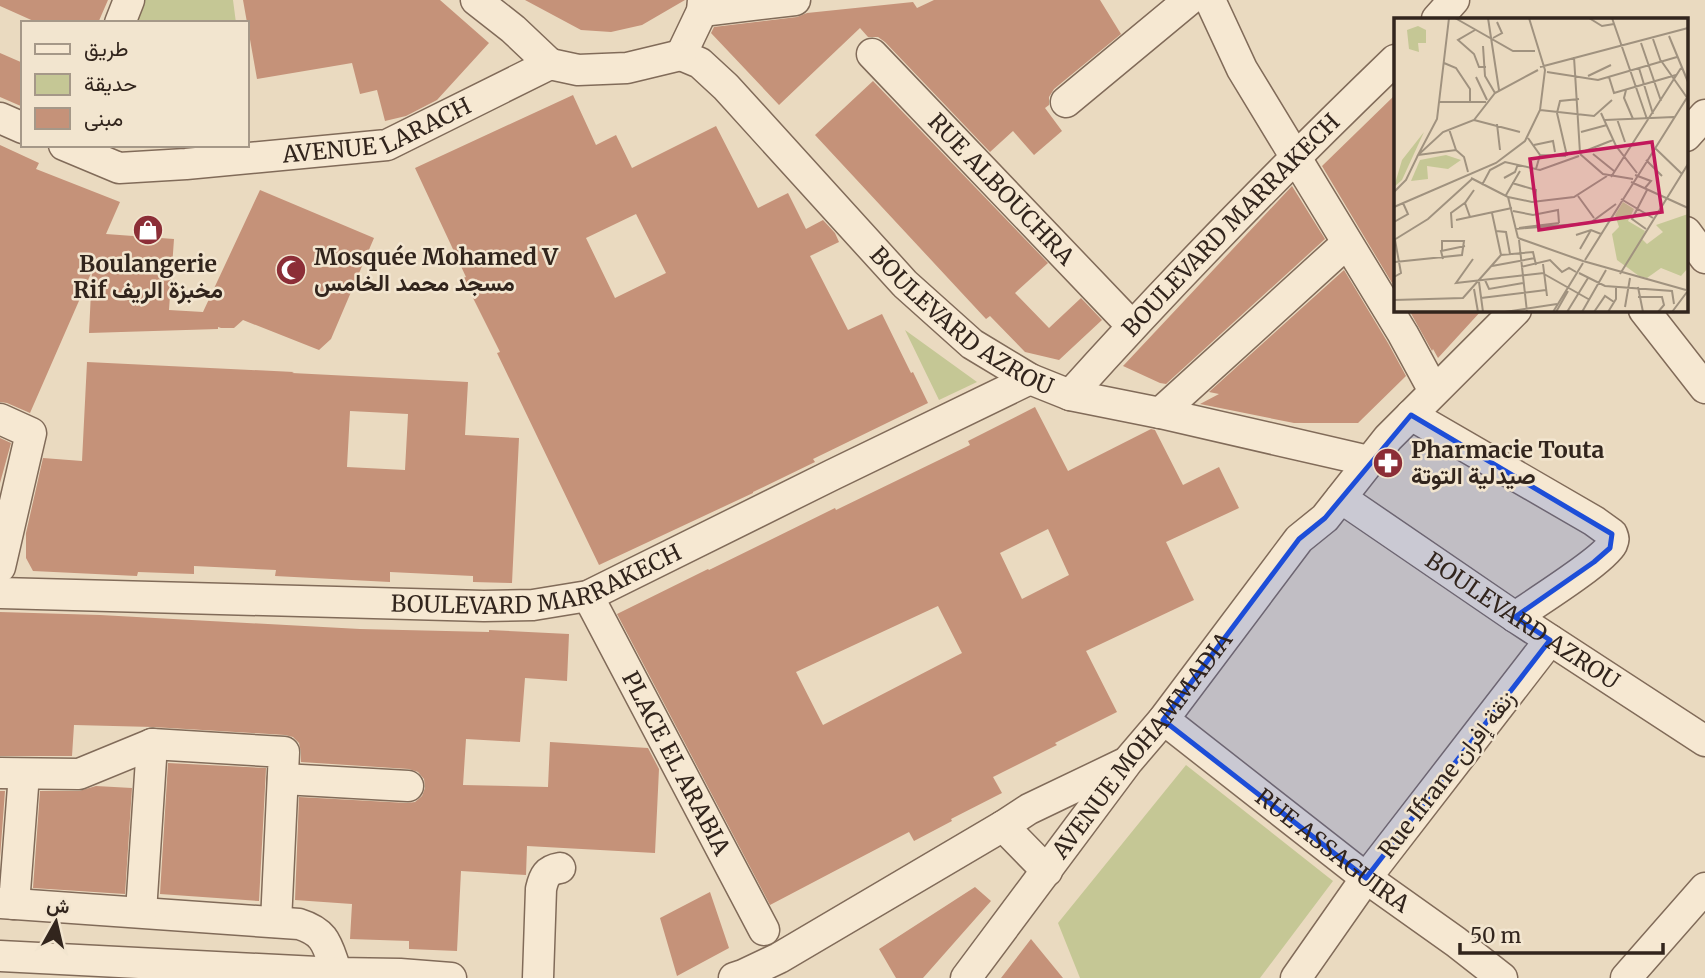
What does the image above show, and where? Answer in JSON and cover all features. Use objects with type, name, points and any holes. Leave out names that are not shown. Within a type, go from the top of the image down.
[{"type":"street","points":[[121,21],[130,0]]},
{"type":"street","points":[[476,0],[512,14],[550,64],[578,70],[627,68],[681,55],[703,6],[795,0]]},
{"type":"street","points":[[1066,102],[1189,0]]},
{"type":"street","points":[[1210,0],[1242,69],[1403,334],[1434,391]]},
{"type":"street","points":[[1438,18],[1454,0]]},
{"type":"street","name":"RUE ALBOUCHRA","points":[[872,54],[1132,326]]},
{"type":"street","name":"BOULEVARD AZROU","points":[[681,55],[700,63],[726,87],[905,284],[972,344],[1030,379],[1070,395],[1368,461]]},
{"type":"street","name":"BOULEVARD MARRAKECH","points":[[1070,395],[1132,326],[1296,156],[1394,61]]},
{"type":"street","name":"AVENUE LARACH","points":[[70,147],[119,167],[186,164],[387,145],[550,64]]},
{"type":"street","points":[[1688,134],[1705,115]]},
{"type":"street","points":[[0,118],[21,127]]},
{"type":"street","points":[[1688,235],[1705,258]]},
{"type":"street","points":[[1160,413],[1347,243]]},
{"type":"street","name":"AVENUE MOHAMMADIA","points":[[966,978],[1047,871],[1170,724],[1299,539],[1333,508],[1368,461],[1411,415],[1514,312]]},
{"type":"street","points":[[1646,312],[1705,388]]},
{"type":"street","name":"BOULEVARD MARRAKECH","points":[[0,593],[484,606],[533,605],[588,596],[1030,379]]},
{"type":"street","points":[[1411,415],[1612,534],[1613,542],[1610,548],[1594,562],[1515,617]]},
{"type":"street","points":[[0,419],[31,433],[0,567]]},
{"type":"street","name":"BOULEVARD AZROU","points":[[1333,508],[1515,617],[1705,741]]},
{"type":"street","name":"PLACE EL ARABIA","points":[[588,596],[764,930]]},
{"type":"street","name":"Rue Ifrane زنقة إفران","points":[[1296,978],[1366,878],[1550,640]]},
{"type":"street","name":"RUE ASSAGUIRA","points":[[1170,724],[1366,878],[1502,978]]},
{"type":"street","points":[[141,912],[152,744]]},
{"type":"street","points":[[276,922],[284,752],[152,744],[79,774],[12,774],[7,903],[299,924],[323,936],[337,973]]},
{"type":"street","points":[[734,978],[779,958],[1029,809],[1135,767]]},
{"type":"street","name":"AVENUE MOHAMMADIA","points":[[992,978],[1135,767]]},
{"type":"street","points":[[283,779],[408,786]]},
{"type":"street","points":[[1003,826],[1047,871]]},
{"type":"street","points":[[538,978],[541,889],[547,873],[560,868]]},
{"type":"street","points":[[1626,978],[1705,888]]},
{"type":"street","points":[[0,956],[451,978]]},
{"type":"highlighted area","points":[[1411,415],[1612,534],[1610,548],[1594,562],[1515,617],[1550,640],[1366,878],[1163,720],[1299,539],[1325,518]]},
{"type":"green space","points":[[143,0],[233,0],[236,21],[135,21]]},
{"type":"green space","points":[[905,330],[977,382],[939,400]]},
{"type":"green space","points":[[1186,765],[1333,881],[1260,978],[1080,978],[1058,923]]},
{"type":"building","points":[[0,0],[108,0],[99,21],[34,21],[0,6]]},
{"type":"building","points":[[243,0],[440,0],[489,43],[437,100],[406,116],[385,121],[377,90],[360,94],[352,63],[257,79]]},
{"type":"building","points":[[525,0],[685,0],[642,25],[611,32],[581,30]]},
{"type":"building","points":[[934,0],[1100,0],[1121,34],[1054,89],[1049,97],[1049,105],[1045,108],[1062,131],[1034,155],[1013,131],[990,152],[885,42],[878,37],[868,37],[860,28],[779,105],[711,33],[714,27],[797,17],[807,13],[913,2],[917,8]]},
{"type":"building","points":[[0,53],[21,62],[21,106],[0,97]]},
{"type":"building","points":[[873,81],[1048,263],[1015,293],[1049,328],[1081,298],[1102,320],[1059,360],[1025,352],[990,316],[986,319],[815,135]]},
{"type":"building","points":[[573,95],[596,145],[616,135],[632,168],[716,126],[758,208],[788,193],[806,229],[823,220],[835,233],[839,242],[810,256],[848,330],[882,314],[928,403],[813,459],[815,462],[753,493],[599,565],[497,353],[500,352],[463,278],[466,277],[415,168]],"holes":[[[636,214],[666,273],[615,298],[586,238]]]},
{"type":"building","points":[[1394,96],[1394,286],[1322,166]]},
{"type":"building","points":[[0,145],[39,163],[36,169],[120,202],[106,234],[174,239],[169,310],[203,312],[260,190],[374,238],[331,339],[319,350],[243,320],[234,328],[89,333],[92,271],[30,413],[0,402]]},
{"type":"building","points":[[1292,186],[1325,239],[1166,384],[1123,366]]},
{"type":"building","points":[[1344,270],[1406,376],[1358,423],[1294,423],[1200,404],[1219,394],[1209,392]]},
{"type":"building","points":[[1410,312],[1480,312],[1438,358],[1433,349],[1432,351]]},
{"type":"building","points":[[87,362],[468,382],[465,435],[519,438],[512,583],[473,582],[473,576],[390,572],[390,582],[275,576],[276,570],[194,566],[194,574],[138,572],[137,576],[33,571],[26,558],[26,533],[43,458],[82,461]],"holes":[[[350,411],[408,414],[405,470],[347,467]]]},
{"type":"building","points":[[1035,407],[1068,471],[1151,429],[1155,430],[1183,485],[1219,467],[1239,508],[1166,542],[1194,600],[1086,651],[1117,712],[993,777],[1002,793],[951,819],[952,821],[914,841],[909,832],[770,905],[617,614],[970,445],[968,441]],"holes":[[[1048,529],[1069,575],[1022,599],[1000,553]],[[938,606],[962,653],[823,725],[796,672]]]},
{"type":"building","points":[[0,438],[11,443],[0,483]]},
{"type":"building","points":[[0,612],[360,629],[569,634],[567,681],[525,678],[520,742],[466,739],[463,785],[548,787],[550,742],[648,748],[659,769],[655,853],[527,846],[526,875],[461,871],[457,951],[409,949],[409,941],[350,939],[352,904],[295,900],[299,797],[415,802],[422,796],[425,788],[424,779],[418,772],[409,769],[301,762],[299,743],[293,737],[285,735],[153,727],[74,725],[72,756],[0,756]]},
{"type":"building","points":[[168,763],[266,768],[259,901],[160,894]]},
{"type":"building","points":[[96,786],[132,788],[125,894],[33,888],[40,791],[79,791]]},
{"type":"building","points":[[0,791],[5,791],[0,858]]},
{"type":"building","points":[[975,887],[991,901],[923,978],[896,978],[879,949]]},
{"type":"building","points":[[710,892],[729,948],[677,976],[660,918]]},
{"type":"building","points":[[1031,939],[1063,978],[1001,978]]},
{"type":"place","name":"Boulangerie Rif مخبزة الريف","points":[[148,230]]},
{"type":"place","name":"Mosquée Mohamed V مسجد محمد الخامس","points":[[291,270]]},
{"type":"place","name":"Pharmacie Touta صيدلية التوتة","points":[[1388,463]]}]
